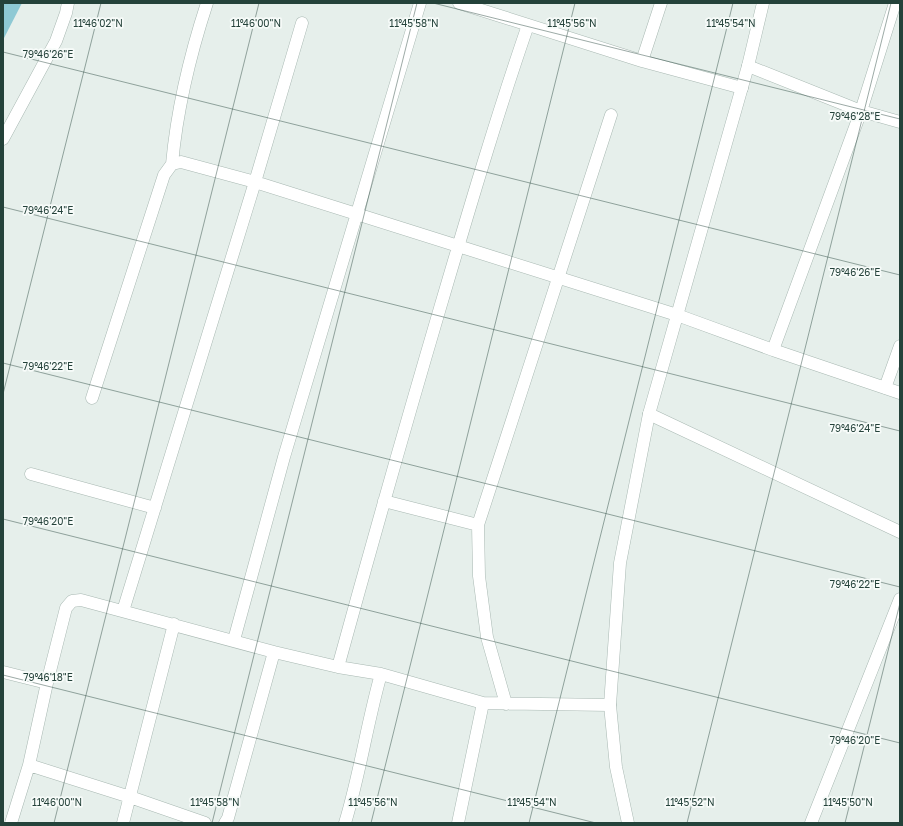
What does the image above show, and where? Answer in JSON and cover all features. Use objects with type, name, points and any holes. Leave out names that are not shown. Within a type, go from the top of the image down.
[{"type":"street","points":[[3,139],[56,41],[68,3]]},
{"type":"street","points":[[92,398],[164,175],[172,164],[185,81],[196,37],[207,3]]},
{"type":"street","points":[[234,640],[284,457],[420,3]]},
{"type":"street","points":[[459,3],[642,61],[742,88]]},
{"type":"street","points":[[642,61],[661,3]]},
{"type":"street","points":[[628,823],[616,767],[610,705],[620,563],[649,414],[742,88],[763,3]]},
{"type":"street","points":[[773,350],[861,111],[895,3]]},
{"type":"street","points":[[123,611],[256,182],[302,23]]},
{"type":"street","points":[[338,667],[384,501],[458,246],[508,82],[528,25]]},
{"type":"street","points":[[748,66],[861,111],[900,122]]},
{"type":"street","points":[[506,704],[487,636],[479,576],[478,525],[611,115]]},
{"type":"street","points":[[172,164],[180,162],[256,182],[356,215],[677,315],[773,350],[900,393]]},
{"type":"street","points":[[885,388],[900,346]]},
{"type":"street","points":[[649,414],[900,532]]},
{"type":"street","points":[[31,474],[155,508]]},
{"type":"street","points":[[384,501],[478,525]]},
{"type":"street","points":[[811,823],[900,599]]},
{"type":"street","points":[[11,823],[29,765],[66,608],[72,601],[81,600],[274,652],[338,667],[380,674],[483,703],[610,705]]},
{"type":"street","points":[[123,823],[174,624]]},
{"type":"street","points":[[225,823],[230,811],[274,652]]},
{"type":"street","points":[[3,672],[47,684]]},
{"type":"street","points":[[345,823],[380,674]]},
{"type":"street","points":[[458,823],[483,703]]},
{"type":"street","points":[[29,765],[206,823]]},
{"type":"water","points":[[3,3],[22,3],[3,40]]}]
